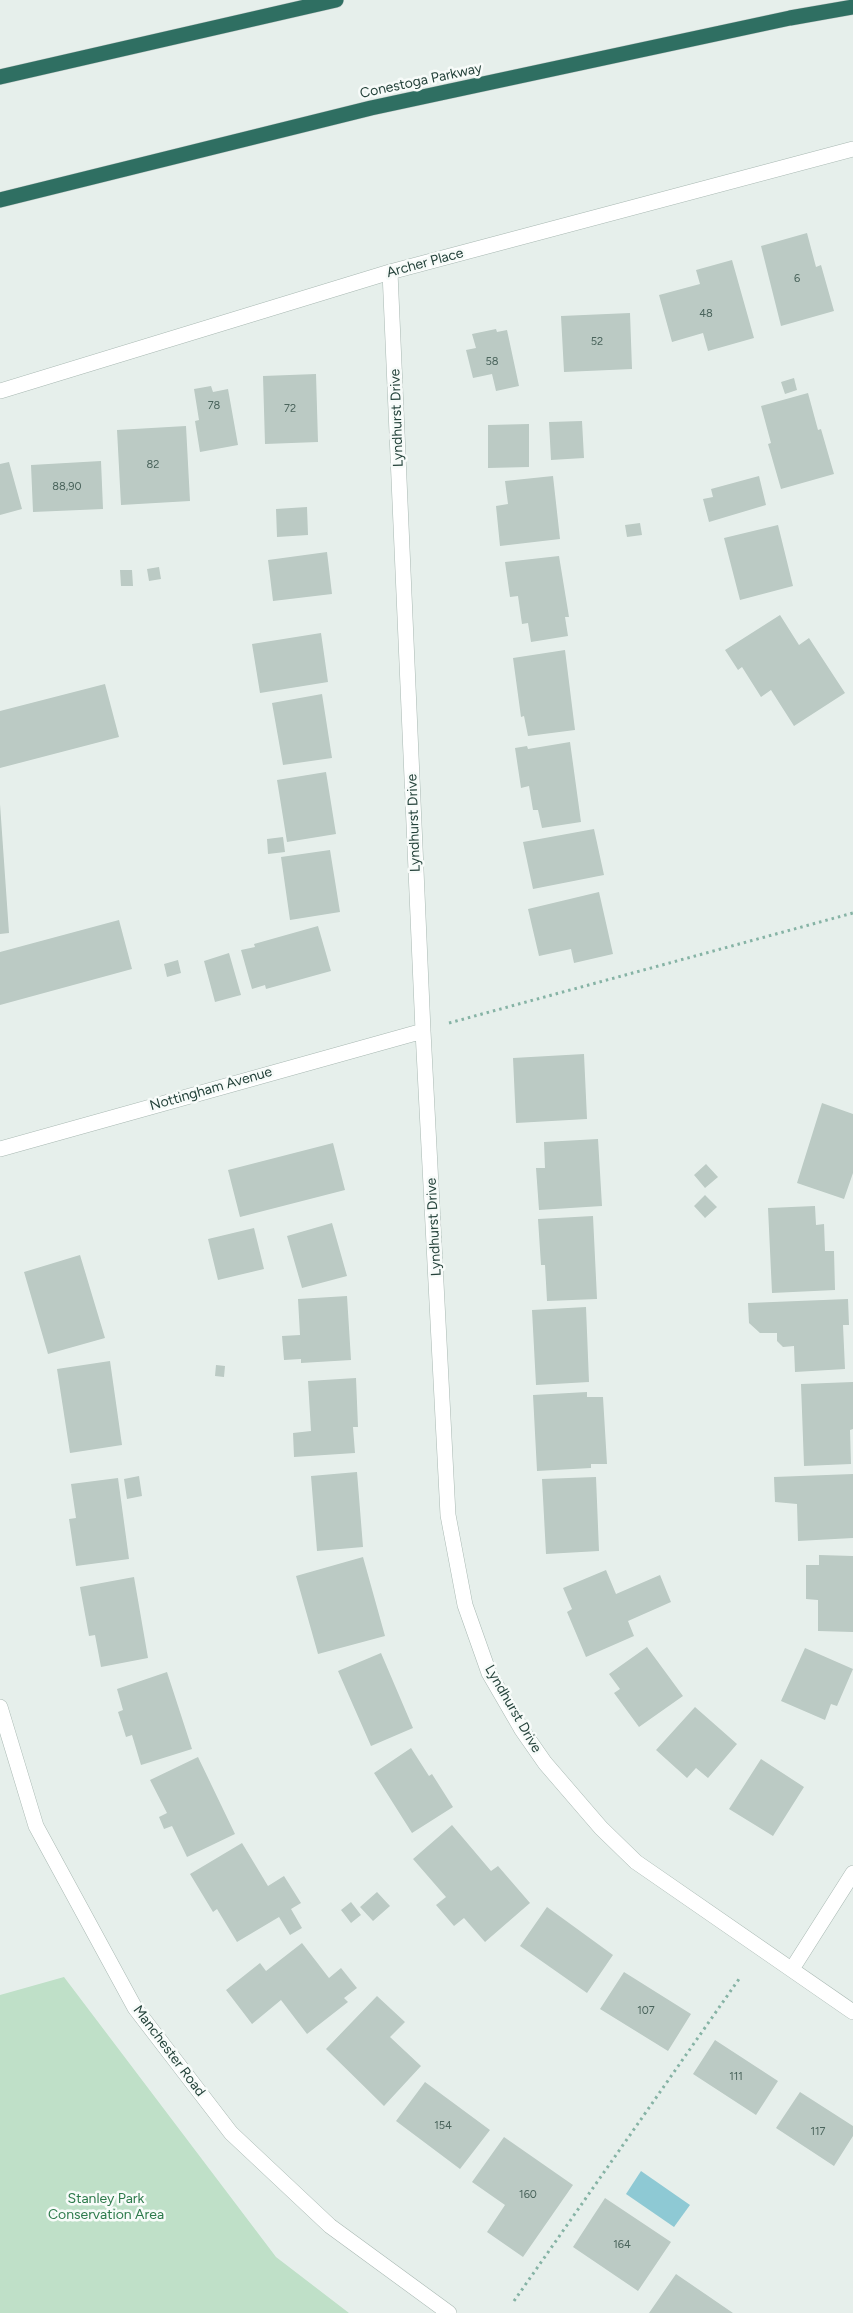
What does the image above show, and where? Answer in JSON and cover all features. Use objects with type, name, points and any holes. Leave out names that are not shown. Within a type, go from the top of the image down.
[{"type":"highway","points":[[0,77],[336,0]]},
{"type":"highway","name":"Conestoga Parkway","points":[[0,200],[371,108],[790,18],[853,7]]},
{"type":"street","name":"Archer Place","points":[[0,391],[390,272],[853,149]]},
{"type":"street","name":"Lyndhurst Drive","points":[[390,272],[423,1031],[448,1515],[465,1605],[489,1673],[522,1730],[545,1763],[601,1828],[636,1862],[853,2012]]},
{"type":"street","name":"Nottingham Avenue","points":[[0,1149],[423,1031]]},
{"type":"street","name":"Manchester Road","points":[[0,1707],[36,1826],[135,2008],[231,2132],[330,2226],[449,2313]]},
{"type":"street","points":[[792,1969],[853,1873]]},
{"type":"path","points":[[423,1031],[482,1013],[853,913]]},
{"type":"path","points":[[514,2301],[739,1979]]},
{"type":"green space","name":"Stanley Park Conservation Area","points":[[64,1977],[276,2257],[349,2313],[0,2313],[0,1995]]},
{"type":"water","points":[[641,2171],[690,2205],[674,2227],[626,2194]]},
{"type":"building","points":[[807,233],[816,267],[821,265],[834,311],[781,326],[761,246]]},
{"type":"building","points":[[732,260],[754,338],[708,351],[703,333],[672,342],[659,295],[700,284],[696,270]]},
{"type":"building","points":[[630,313],[632,369],[564,372],[561,316]]},
{"type":"building","points":[[496,329],[497,332],[507,330],[519,386],[496,391],[492,374],[473,378],[466,350],[476,348],[472,334]]},
{"type":"building","points":[[316,374],[318,442],[265,444],[263,376]]},
{"type":"building","points":[[794,378],[797,390],[785,394],[781,382]]},
{"type":"building","points":[[211,386],[213,392],[228,389],[238,445],[200,452],[195,421],[199,420],[194,389]]},
{"type":"building","points":[[808,393],[818,430],[821,429],[834,474],[781,489],[768,444],[771,443],[761,406]]},
{"type":"building","points":[[582,421],[584,458],[551,460],[549,422]]},
{"type":"building","points":[[529,424],[529,467],[488,468],[488,425]]},
{"type":"building","points":[[186,426],[190,501],[121,505],[117,430]]},
{"type":"building","points":[[101,461],[103,509],[33,512],[31,465]]},
{"type":"building","points":[[9,462],[22,509],[0,515],[0,464]]},
{"type":"building","points":[[553,476],[560,539],[500,546],[496,506],[508,504],[505,481]]},
{"type":"building","points":[[759,476],[766,505],[709,522],[703,499],[713,497],[711,489]]},
{"type":"building","points":[[307,507],[308,535],[277,537],[276,509]]},
{"type":"building","points":[[640,523],[642,535],[627,537],[625,525]]},
{"type":"building","points":[[778,525],[793,586],[740,600],[724,538]]},
{"type":"building","points":[[327,552],[332,594],[273,601],[268,560]]},
{"type":"building","points":[[559,556],[569,617],[565,617],[568,636],[531,642],[528,623],[522,624],[518,596],[510,597],[505,562]]},
{"type":"building","points":[[159,567],[161,579],[149,581],[147,569]]},
{"type":"building","points":[[120,570],[132,570],[133,586],[121,586]]},
{"type":"building","points":[[780,615],[799,645],[809,638],[845,693],[794,726],[771,690],[761,697],[742,667],[738,670],[725,650]]},
{"type":"building","points":[[321,633],[328,682],[260,693],[252,644]]},
{"type":"building","points":[[565,650],[575,730],[528,736],[524,716],[521,717],[513,658]]},
{"type":"building","points":[[105,684],[119,737],[0,768],[0,711]]},
{"type":"building","points":[[322,694],[332,758],[283,765],[272,703]]},
{"type":"building","points":[[570,742],[581,822],[542,828],[538,810],[533,810],[529,786],[521,788],[515,748],[527,746],[528,749]]},
{"type":"building","points":[[326,772],[336,834],[287,842],[277,780]]},
{"type":"building","points":[[0,804],[9,933],[0,934]]},
{"type":"building","points":[[594,829],[604,875],[533,889],[523,842]]},
{"type":"building","points":[[283,837],[285,852],[268,854],[267,839]]},
{"type":"building","points":[[330,850],[340,912],[290,920],[281,857]]},
{"type":"building","points":[[599,892],[613,954],[574,963],[571,949],[539,956],[528,909]]},
{"type":"building","points":[[119,920],[132,969],[0,1005],[0,952]]},
{"type":"building","points":[[318,926],[331,971],[266,989],[265,985],[252,989],[241,950],[255,947],[254,944]]},
{"type":"building","points":[[229,953],[241,995],[215,1002],[204,961]]},
{"type":"building","points":[[178,960],[181,973],[167,977],[164,964]]},
{"type":"building","points":[[584,1054],[587,1119],[516,1123],[513,1058]]},
{"type":"building","points":[[822,1103],[853,1114],[853,1173],[844,1199],[797,1183]]},
{"type":"building","points":[[598,1139],[602,1206],[539,1210],[536,1168],[545,1168],[544,1142]]},
{"type":"building","points":[[333,1143],[345,1190],[240,1217],[228,1170]]},
{"type":"building","points":[[706,1164],[718,1177],[705,1188],[694,1175]]},
{"type":"building","points":[[705,1195],[717,1207],[705,1218],[694,1206]]},
{"type":"building","points":[[815,1206],[816,1225],[824,1224],[825,1251],[834,1251],[835,1290],[772,1293],[768,1208]]},
{"type":"building","points":[[593,1216],[597,1299],[547,1301],[545,1265],[541,1265],[538,1219]]},
{"type":"building","points":[[332,1223],[347,1276],[302,1288],[287,1236]]},
{"type":"building","points":[[254,1228],[264,1269],[218,1280],[208,1239]]},
{"type":"building","points":[[80,1255],[105,1338],[48,1354],[24,1272]]},
{"type":"building","points":[[347,1296],[351,1360],[301,1363],[301,1359],[284,1360],[282,1336],[300,1335],[298,1299]]},
{"type":"building","points":[[848,1299],[849,1325],[843,1325],[845,1369],[795,1372],[794,1346],[783,1347],[777,1341],[777,1333],[760,1333],[749,1323],[748,1303]]},
{"type":"building","points":[[586,1307],[589,1382],[536,1385],[532,1310]]},
{"type":"building","points":[[110,1361],[122,1445],[70,1453],[57,1369]]},
{"type":"building","points":[[216,1365],[225,1366],[224,1377],[215,1376]]},
{"type":"building","points":[[356,1378],[358,1427],[353,1427],[355,1453],[294,1457],[293,1433],[311,1431],[308,1381]]},
{"type":"building","points":[[853,1382],[853,1429],[850,1430],[851,1464],[804,1466],[801,1384]]},
{"type":"building","points":[[587,1392],[587,1397],[603,1397],[607,1464],[591,1464],[591,1468],[537,1471],[533,1395]]},
{"type":"building","points":[[357,1472],[363,1547],[317,1551],[311,1476]]},
{"type":"building","points":[[853,1474],[853,1538],[798,1541],[797,1504],[775,1502],[774,1477]]},
{"type":"building","points":[[139,1476],[142,1496],[127,1499],[124,1479]]},
{"type":"building","points":[[596,1477],[599,1551],[546,1554],[542,1479]]},
{"type":"building","points":[[118,1478],[129,1559],[76,1566],[69,1519],[76,1518],[71,1484]]},
{"type":"building","points":[[819,1555],[853,1556],[853,1632],[818,1631],[818,1600],[806,1599],[806,1565],[819,1565]]},
{"type":"building","points":[[363,1557],[385,1636],[318,1654],[296,1576]]},
{"type":"building","points":[[606,1570],[616,1594],[660,1575],[671,1602],[628,1621],[634,1636],[586,1657],[567,1612],[572,1609],[563,1588]]},
{"type":"building","points":[[134,1577],[148,1658],[101,1667],[95,1635],[89,1636],[80,1587]]},
{"type":"building","points":[[647,1647],[683,1696],[639,1727],[614,1693],[620,1689],[609,1674]]},
{"type":"building","points":[[805,1648],[853,1669],[837,1706],[831,1704],[825,1720],[781,1701]]},
{"type":"building","points":[[381,1653],[413,1728],[371,1746],[338,1671]]},
{"type":"building","points":[[167,1672],[192,1749],[141,1765],[132,1735],[126,1737],[118,1712],[123,1710],[117,1689]]},
{"type":"building","points":[[695,1707],[737,1744],[708,1778],[696,1768],[687,1778],[656,1750]]},
{"type":"building","points":[[411,1748],[429,1776],[432,1774],[453,1807],[412,1833],[374,1773]]},
{"type":"building","points":[[198,1757],[235,1834],[187,1857],[172,1826],[164,1829],[159,1817],[167,1813],[150,1780]]},
{"type":"building","points":[[761,1759],[804,1787],[773,1836],[729,1809]]},
{"type":"building","points":[[452,1825],[491,1871],[498,1866],[530,1903],[485,1942],[464,1918],[454,1926],[436,1905],[446,1897],[413,1859]]},
{"type":"building","points":[[242,1843],[268,1886],[284,1876],[301,1903],[291,1909],[302,1928],[290,1935],[279,1917],[237,1942],[217,1909],[213,1912],[190,1874]]},
{"type":"building","points":[[377,1892],[390,1906],[373,1921],[360,1907]]},
{"type":"building","points":[[351,1902],[361,1915],[351,1923],[341,1910]]},
{"type":"building","points":[[547,1907],[613,1955],[587,1993],[520,1946]]},
{"type":"building","points":[[302,1943],[329,1978],[341,1968],[357,1988],[344,1998],[348,2002],[307,2034],[281,2000],[252,2024],[226,1990],[260,1963],[266,1971]]},
{"type":"building","points":[[624,1972],[691,2014],[668,2051],[600,2009]]},
{"type":"building","points":[[377,1996],[405,2022],[390,2037],[421,2066],[384,2106],[326,2049]]},
{"type":"building","points":[[715,2040],[778,2081],[756,2115],[693,2074]]},
{"type":"building","points":[[425,2082],[490,2130],[460,2169],[396,2121]]},
{"type":"building","points":[[800,2092],[853,2126],[853,2136],[834,2166],[776,2128]]},
{"type":"building","points":[[504,2137],[573,2185],[523,2257],[487,2232],[505,2205],[472,2182]]},
{"type":"building","points":[[605,2198],[671,2242],[638,2291],[573,2247]]},
{"type":"building","points":[[676,2274],[733,2313],[649,2313]]}]
